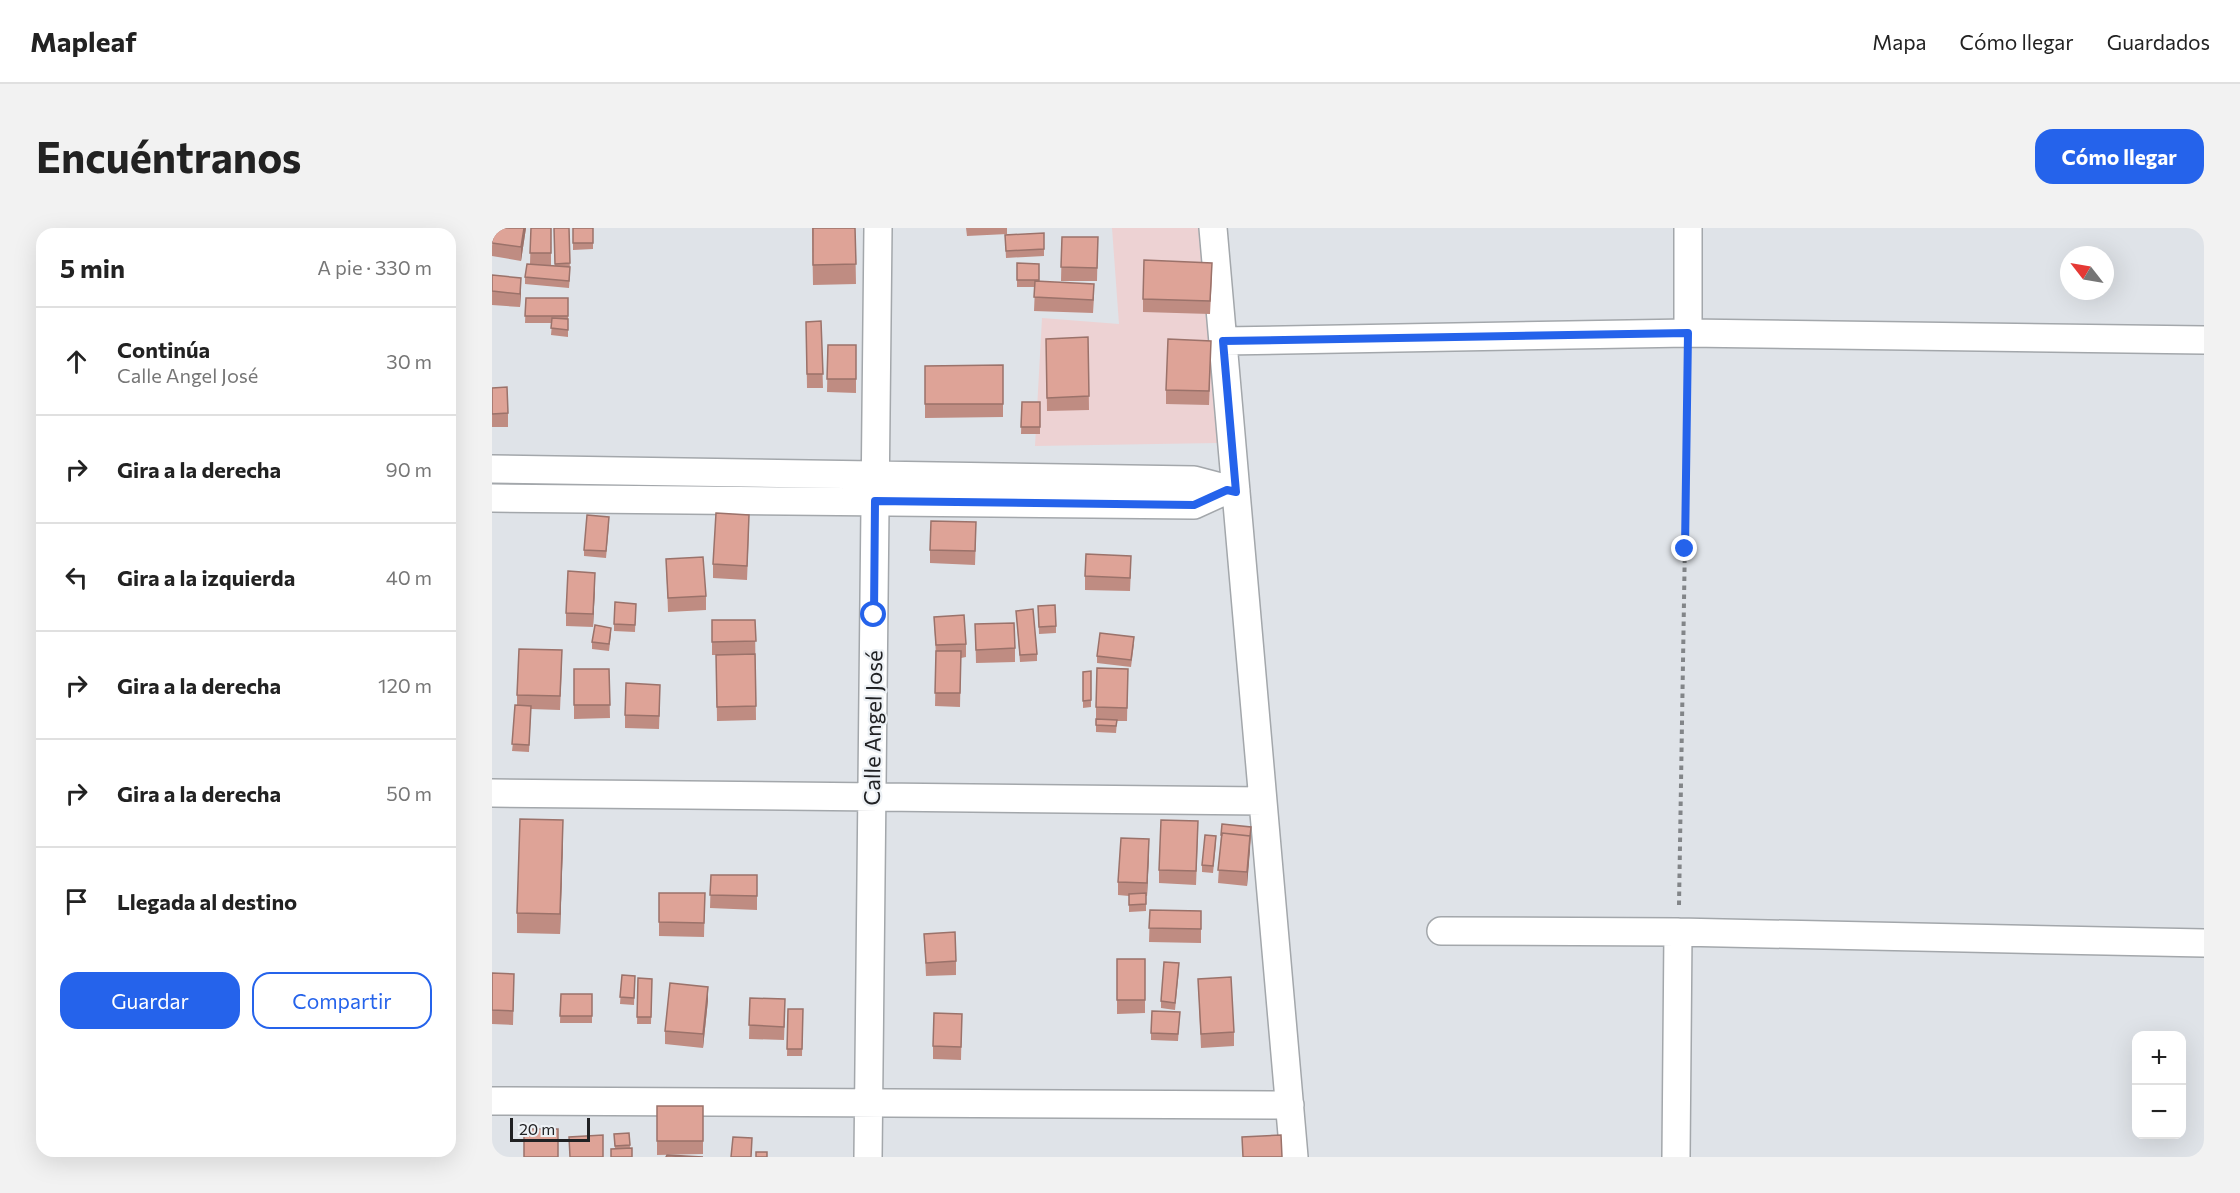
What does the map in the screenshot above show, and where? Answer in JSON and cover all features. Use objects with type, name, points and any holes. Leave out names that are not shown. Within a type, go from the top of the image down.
[{"type":"street","name":"Calle Angel José","points":[[868,1157],[878,228]]},
{"type":"street","points":[[1213,228],[1223,341],[1232,491],[1263,801],[1294,1157]]},
{"type":"street","points":[[1688,228],[1688,333]]},
{"type":"street","points":[[1223,341],[1688,333],[2204,340]]},
{"type":"street","points":[[492,469],[875,488]]},
{"type":"street","points":[[492,498],[1194,480],[1232,491]]},
{"type":"street","points":[[492,793],[1263,801]]},
{"type":"street","points":[[1441,931],[1678,932],[2204,943]]},
{"type":"street","points":[[1676,1157],[1678,932]]},
{"type":"street","points":[[492,1101],[1290,1105]]},
{"type":"path","points":[[1678,932],[1688,333]]},
{"type":"shaded area","points":[[1112,228],[1199,228],[1217,443],[1035,446],[1042,318],[1119,324]]},
{"type":"building","points":[[494,228],[524,228],[521,247],[492,243]]},
{"type":"building","points":[[531,228],[551,228],[551,253],[530,253]]},
{"type":"building","points":[[554,228],[569,228],[570,263],[555,264]]},
{"type":"building","points":[[573,228],[593,228],[593,243],[573,243]]},
{"type":"building","points":[[813,228],[855,228],[856,264],[813,265]]},
{"type":"building","points":[[1044,233],[1044,249],[1006,251],[1005,235]]},
{"type":"building","points":[[1062,237],[1098,237],[1097,268],[1061,267]]},
{"type":"building","points":[[1144,260],[1212,263],[1210,301],[1143,299]]},
{"type":"building","points":[[1017,263],[1039,264],[1039,280],[1017,280]]},
{"type":"building","points":[[527,264],[570,267],[569,281],[525,277]]},
{"type":"building","points":[[492,275],[521,278],[520,294],[492,291]]},
{"type":"building","points":[[1035,281],[1094,284],[1093,300],[1034,297]]},
{"type":"building","points":[[526,298],[568,298],[568,316],[525,316]]},
{"type":"building","points":[[552,318],[568,319],[568,330],[551,328]]},
{"type":"building","points":[[821,321],[823,374],[807,374],[806,322]]},
{"type":"building","points":[[1088,337],[1089,396],[1047,398],[1046,339]]},
{"type":"building","points":[[1168,339],[1211,341],[1209,391],[1166,390]]},
{"type":"building","points":[[828,345],[856,345],[856,379],[827,379]]},
{"type":"building","points":[[1003,365],[1003,404],[925,404],[925,366]]},
{"type":"building","points":[[507,387],[508,413],[492,414],[492,388]]},
{"type":"building","points":[[1022,402],[1040,402],[1040,427],[1021,427]]},
{"type":"building","points":[[716,513],[749,515],[747,566],[713,564]]},
{"type":"building","points":[[587,515],[609,517],[606,551],[584,550]]},
{"type":"building","points":[[931,521],[976,522],[975,551],[930,550]]},
{"type":"building","points":[[1086,554],[1131,556],[1130,578],[1085,576]]},
{"type":"building","points":[[703,557],[706,596],[668,598],[666,559]]},
{"type":"building","points":[[568,571],[595,573],[593,614],[566,613]]},
{"type":"building","points":[[615,602],[636,604],[635,625],[614,624]]},
{"type":"building","points":[[1055,605],[1056,626],[1039,627],[1038,606]]},
{"type":"building","points":[[1033,609],[1037,654],[1020,655],[1016,611]]},
{"type":"building","points":[[964,615],[966,644],[936,645],[934,617]]},
{"type":"building","points":[[712,620],[755,620],[756,641],[712,642]]},
{"type":"building","points":[[1014,623],[1015,648],[976,650],[975,624]]},
{"type":"building","points":[[595,625],[611,628],[609,644],[592,642]]},
{"type":"building","points":[[1100,633],[1134,637],[1131,660],[1097,656]]},
{"type":"building","points":[[519,649],[562,650],[560,696],[517,695]]},
{"type":"building","points":[[936,651],[961,651],[960,693],[935,693]]},
{"type":"building","points":[[755,654],[756,706],[717,707],[716,655]]},
{"type":"building","points":[[1097,668],[1128,669],[1127,708],[1096,707]]},
{"type":"building","points":[[574,669],[609,669],[610,705],[574,705]]},
{"type":"building","points":[[1091,671],[1091,700],[1083,701],[1083,672]]},
{"type":"building","points":[[626,683],[660,685],[659,716],[625,715]]},
{"type":"building","points":[[515,705],[531,706],[529,745],[512,744]]},
{"type":"building","points":[[1096,719],[1117,720],[1116,726],[1096,725]]},
{"type":"building","points":[[520,819],[563,820],[560,914],[517,913]]},
{"type":"building","points":[[1161,820],[1198,821],[1196,871],[1159,870]]},
{"type":"building","points":[[1222,824],[1251,827],[1250,836],[1222,833],[1221,835]]},
{"type":"building","points":[[1222,833],[1250,836],[1247,872],[1218,870]]},
{"type":"building","points":[[1205,835],[1216,836],[1213,866],[1202,865]]},
{"type":"building","points":[[1121,838],[1149,839],[1147,883],[1118,882]]},
{"type":"building","points":[[711,875],[757,875],[757,896],[710,895]]},
{"type":"building","points":[[659,893],[705,893],[704,923],[659,922]]},
{"type":"building","points":[[1146,893],[1146,904],[1129,905],[1129,894]]},
{"type":"building","points":[[1150,910],[1201,911],[1201,929],[1149,928]]},
{"type":"building","points":[[955,932],[956,961],[926,963],[924,934]]},
{"type":"building","points":[[1117,959],[1145,959],[1145,1000],[1117,1000]]},
{"type":"building","points":[[1164,962],[1179,963],[1175,1003],[1161,1001]]},
{"type":"building","points":[[492,973],[514,974],[513,1011],[492,1010]]},
{"type":"building","points":[[622,975],[635,976],[634,998],[620,997]]},
{"type":"building","points":[[1231,977],[1234,1032],[1201,1034],[1198,979]]},
{"type":"building","points":[[638,978],[652,979],[651,1017],[637,1017]]},
{"type":"building","points":[[670,983],[708,987],[703,1034],[665,1031]]},
{"type":"building","points":[[561,994],[592,994],[592,1016],[560,1016]]},
{"type":"building","points":[[750,998],[785,999],[784,1027],[749,1025]]},
{"type":"building","points":[[788,1009],[803,1009],[802,1049],[787,1049]]},
{"type":"building","points":[[1152,1011],[1180,1012],[1178,1034],[1151,1033]]},
{"type":"building","points":[[934,1013],[962,1014],[961,1047],[933,1046]]},
{"type":"building","points":[[657,1106],[703,1106],[703,1141],[657,1141]]},
{"type":"building","points":[[524,1129],[558,1129],[558,1157],[524,1157]]},
{"type":"building","points":[[629,1133],[630,1145],[615,1146],[614,1134]]},
{"type":"building","points":[[603,1135],[603,1157],[570,1157],[569,1137]]},
{"type":"building","points":[[1281,1135],[1282,1157],[1243,1157],[1242,1137]]},
{"type":"building","points":[[733,1137],[752,1138],[751,1157],[731,1157]]},
{"type":"building","points":[[632,1148],[632,1157],[611,1157],[611,1149]]},
{"type":"building","points":[[756,1152],[767,1152],[767,1157],[756,1157]]},
{"type":"building","points":[[667,1155],[703,1157],[666,1157]]},
{"type":"route","points":[[874,615],[875,501],[1194,505],[1227,490],[1236,492],[1223,341],[1688,333],[1685,549]]}]
